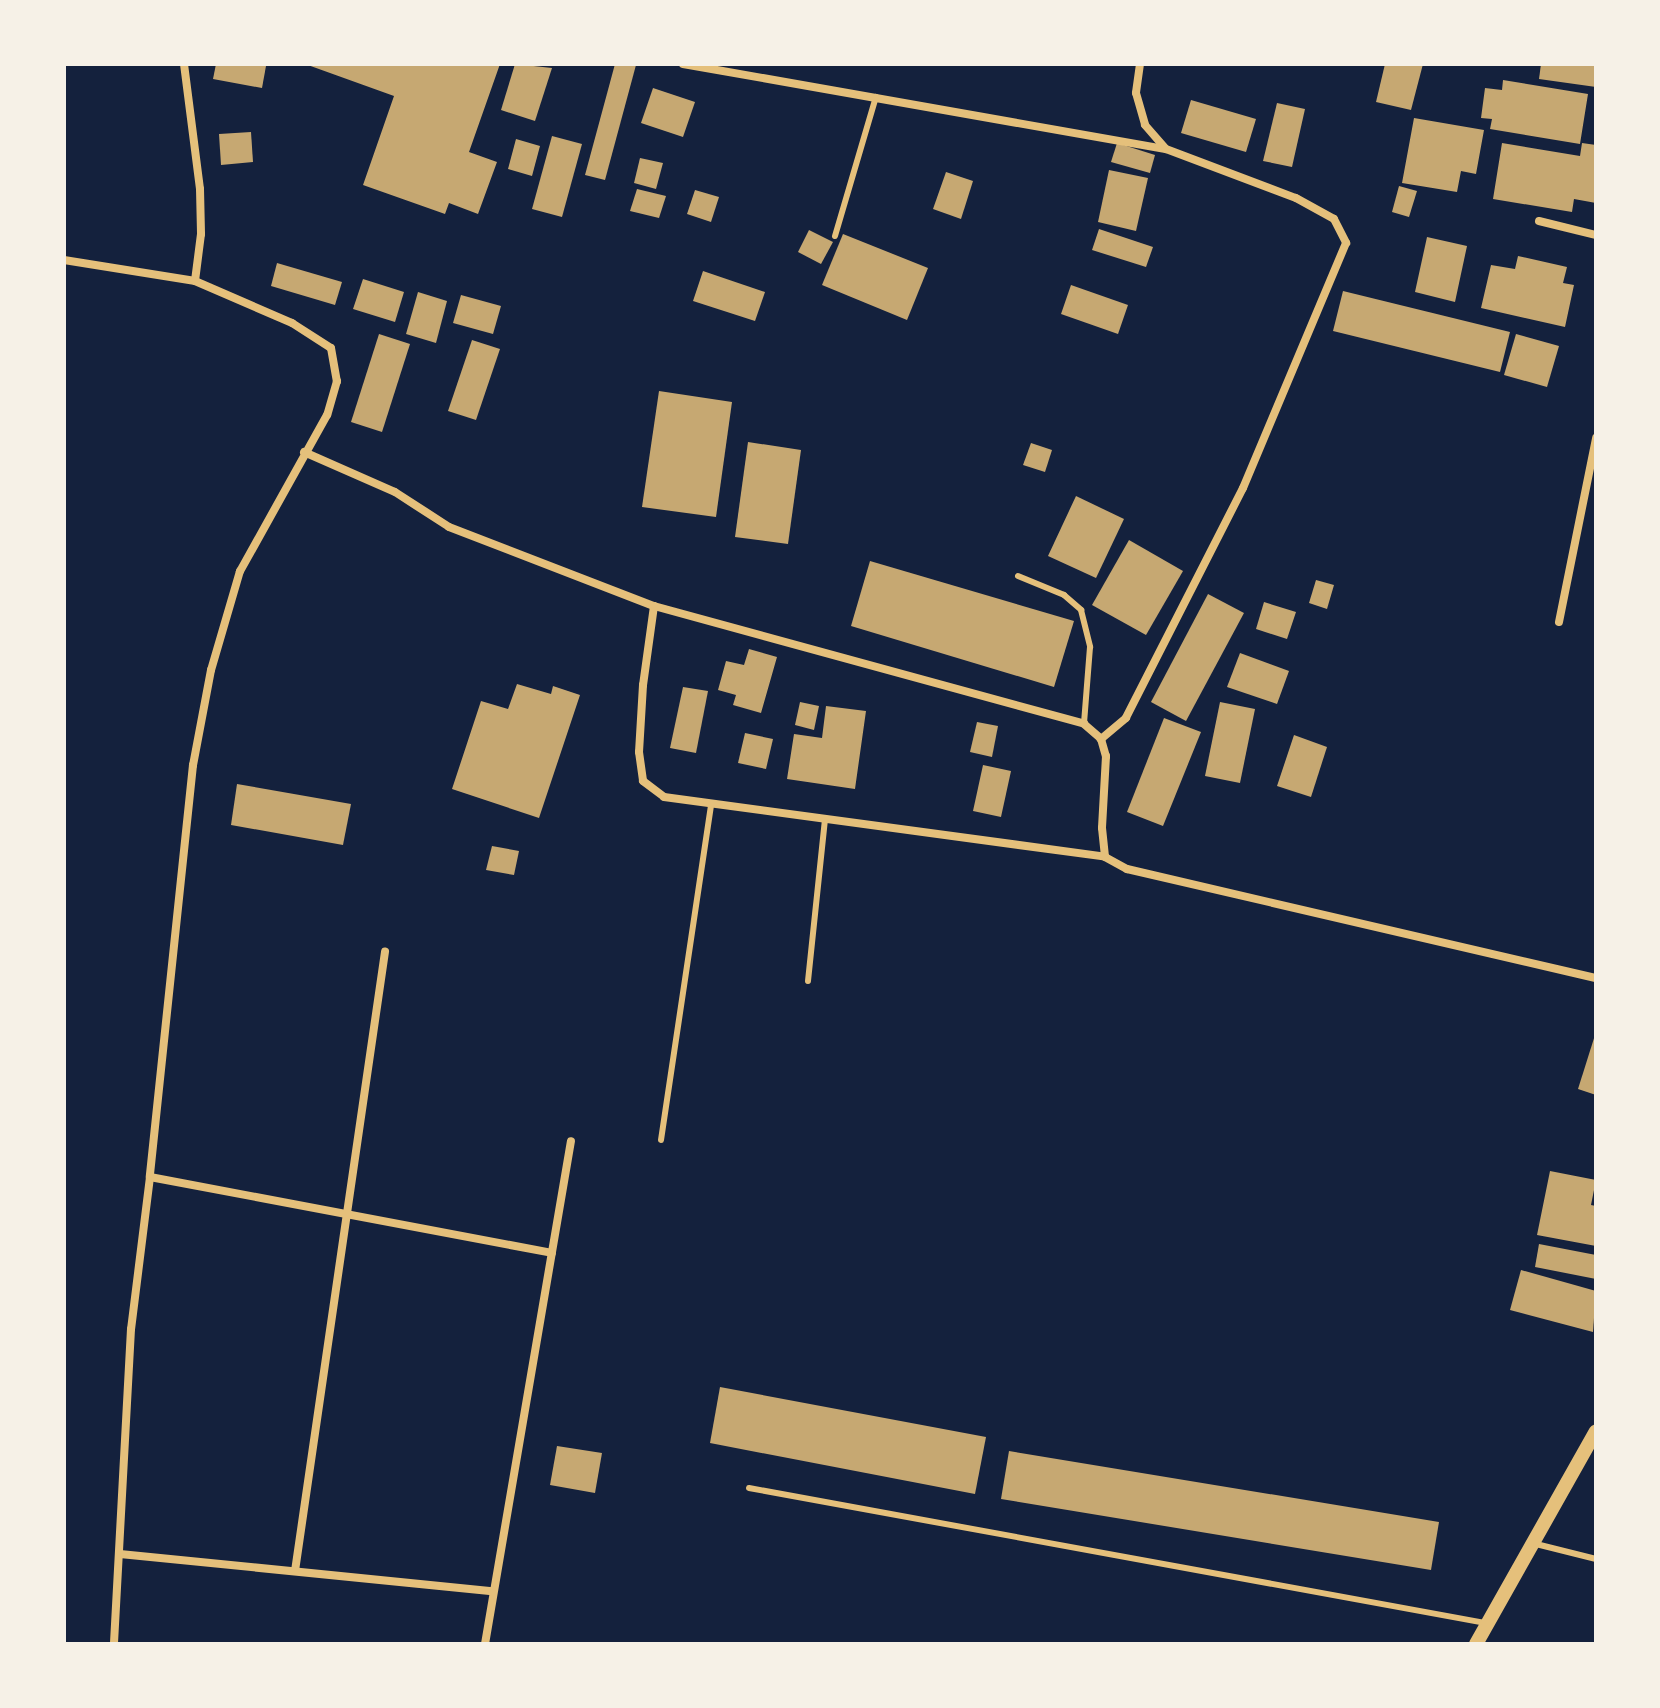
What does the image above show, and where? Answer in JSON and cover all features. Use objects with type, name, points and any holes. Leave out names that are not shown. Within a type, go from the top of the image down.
[{"type":"street","points":[[184,64],[200,189],[201,234],[195,281]]},
{"type":"street","points":[[683,64],[1166,149],[1296,198],[1334,219],[1346,243],[1243,488],[1126,718],[1101,739]]},
{"type":"street","points":[[1140,64],[1136,93],[1145,125],[1166,149]]},
{"type":"street","points":[[1539,221],[1596,235]]},
{"type":"street","points":[[64,260],[195,281],[292,323],[331,348],[337,381],[327,415],[240,571],[211,670],[193,765],[131,1329],[114,1644]]},
{"type":"street","points":[[1559,622],[1596,438]]},
{"type":"street","points":[[304,452],[395,492],[449,527],[654,606],[1084,724],[1101,739],[1106,756],[1102,828],[1105,857]]},
{"type":"street","points":[[654,606],[639,730],[643,781],[664,797],[711,806],[1105,857],[1127,869],[1596,978]]},
{"type":"street","points":[[295,1571],[385,952]]},
{"type":"street","points":[[485,1644],[571,1141]]},
{"type":"street","points":[[150,1177],[347,1217],[552,1253]]},
{"type":"street","points":[[1476,1644],[1596,1431]]},
{"type":"street","points":[[120,1554],[492,1591]]},
{"type":"lane","points":[[835,236],[876,97]]},
{"type":"lane","points":[[1018,576],[1064,595],[1081,610],[1090,647],[1084,724]]},
{"type":"lane","points":[[661,1140],[711,806]]},
{"type":"lane","points":[[808,981],[825,819]]},
{"type":"lane","points":[[749,1488],[1487,1623]]},
{"type":"lane","points":[[1532,1543],[1596,1559]]},
{"type":"building","points":[[216,64],[266,66],[262,88],[213,79]]},
{"type":"building","points":[[305,64],[500,64],[469,152],[497,162],[478,214],[449,203],[445,214],[363,185],[394,96]]},
{"type":"building","points":[[515,64],[552,68],[535,121],[501,110]]},
{"type":"building","points":[[615,64],[636,65],[605,180],[585,175]]},
{"type":"building","points":[[1385,64],[1423,64],[1411,110],[1376,102]]},
{"type":"building","points":[[1541,64],[1596,64],[1596,87],[1539,79]]},
{"type":"building","points":[[1503,80],[1588,94],[1580,144],[1490,129],[1492,119],[1481,118],[1485,88],[1502,90]]},
{"type":"building","points":[[653,88],[695,102],[683,137],[641,123]]},
{"type":"building","points":[[1191,100],[1256,119],[1246,152],[1181,133]]},
{"type":"building","points":[[1277,103],[1305,109],[1292,167],[1263,161]]},
{"type":"building","points":[[1414,118],[1484,130],[1476,174],[1461,171],[1457,192],[1402,183]]},
{"type":"building","points":[[251,132],[253,162],[221,165],[219,134]]},
{"type":"building","points":[[552,136],[582,144],[562,217],[532,209]]},
{"type":"building","points":[[516,139],[540,146],[532,176],[508,169]]},
{"type":"building","points":[[1117,143],[1155,155],[1150,173],[1111,162]]},
{"type":"building","points":[[1502,143],[1580,156],[1582,143],[1596,145],[1596,203],[1574,199],[1572,212],[1493,199]]},
{"type":"building","points":[[640,158],[663,163],[656,189],[634,183]]},
{"type":"building","points":[[1109,170],[1148,178],[1136,231],[1098,222]]},
{"type":"building","points":[[946,172],[973,181],[961,219],[933,209]]},
{"type":"building","points":[[1399,186],[1417,191],[1409,217],[1392,212]]},
{"type":"building","points":[[637,189],[666,196],[659,218],[630,211]]},
{"type":"building","points":[[695,190],[719,197],[711,222],[687,214]]},
{"type":"building","points":[[1099,229],[1153,247],[1146,267],[1092,250]]},
{"type":"building","points":[[809,230],[833,242],[821,264],[798,252]]},
{"type":"building","points":[[843,234],[928,268],[907,320],[822,285]]},
{"type":"building","points":[[1427,237],[1467,246],[1455,302],[1415,292]]},
{"type":"building","points":[[1518,256],[1567,267],[1563,283],[1574,285],[1565,327],[1481,308],[1491,265],[1515,269]]},
{"type":"building","points":[[277,263],[342,282],[335,305],[271,286]]},
{"type":"building","points":[[703,271],[765,292],[755,321],[693,301]]},
{"type":"building","points":[[363,279],[404,292],[395,322],[353,309]]},
{"type":"building","points":[[1071,285],[1128,305],[1118,334],[1061,314]]},
{"type":"building","points":[[1343,291],[1510,332],[1500,372],[1333,331]]},
{"type":"building","points":[[418,292],[447,301],[436,343],[406,334]]},
{"type":"building","points":[[461,295],[501,306],[493,334],[453,323]]},
{"type":"building","points":[[379,334],[410,344],[382,432],[351,422]]},
{"type":"building","points":[[1516,334],[1559,346],[1547,387],[1504,375]]},
{"type":"building","points":[[472,340],[500,349],[476,420],[448,411]]},
{"type":"building","points":[[659,391],[732,402],[716,517],[642,507]]},
{"type":"building","points":[[748,442],[801,450],[788,544],[735,537]]},
{"type":"building","points":[[1031,443],[1052,450],[1045,472],[1023,465]]},
{"type":"building","points":[[1076,496],[1124,519],[1096,578],[1048,556]]},
{"type":"building","points":[[1129,540],[1183,571],[1146,635],[1092,605]]},
{"type":"building","points":[[870,561],[1074,621],[1054,687],[851,626]]},
{"type":"building","points":[[1316,580],[1334,585],[1327,609],[1309,603]]},
{"type":"building","points":[[1208,594],[1244,613],[1186,721],[1151,702]]},
{"type":"building","points":[[1264,602],[1296,612],[1287,639],[1256,629]]},
{"type":"building","points":[[749,649],[777,657],[761,713],[733,705],[736,695],[718,690],[726,661],[744,665]]},
{"type":"building","points":[[1240,653],[1289,671],[1277,704],[1227,687]]},
{"type":"building","points":[[517,684],[551,694],[553,686],[580,695],[539,818],[452,789],[481,701],[508,709]]},
{"type":"building","points":[[683,687],[708,691],[696,753],[670,748]]},
{"type":"building","points":[[800,702],[819,706],[814,730],[795,725]]},
{"type":"building","points":[[1220,702],[1255,709],[1240,783],[1205,776]]},
{"type":"building","points":[[826,706],[866,711],[855,789],[787,779],[794,734],[822,738]]},
{"type":"building","points":[[1164,718],[1201,732],[1163,826],[1127,812]]},
{"type":"building","points":[[977,722],[998,726],[992,757],[970,752]]},
{"type":"building","points":[[745,733],[773,739],[766,769],[738,763]]},
{"type":"building","points":[[1294,735],[1327,747],[1311,797],[1277,786]]},
{"type":"building","points":[[983,765],[1011,771],[1001,817],[973,811]]},
{"type":"building","points":[[237,784],[351,804],[343,845],[231,825]]},
{"type":"building","points":[[492,846],[519,851],[514,875],[486,870]]},
{"type":"building","points":[[1596,1035],[1596,1095],[1578,1089]]},
{"type":"building","points":[[1550,1171],[1596,1180],[1591,1205],[1596,1206],[1596,1246],[1537,1235]]},
{"type":"building","points":[[1539,1244],[1596,1255],[1596,1279],[1535,1267]]},
{"type":"building","points":[[1521,1270],[1596,1291],[1593,1332],[1510,1310]]},
{"type":"building","points":[[720,1387],[986,1437],[975,1494],[710,1443]]},
{"type":"building","points":[[557,1446],[602,1453],[595,1493],[550,1485]]},
{"type":"building","points":[[1009,1451],[1439,1522],[1431,1570],[1001,1499]]}]
